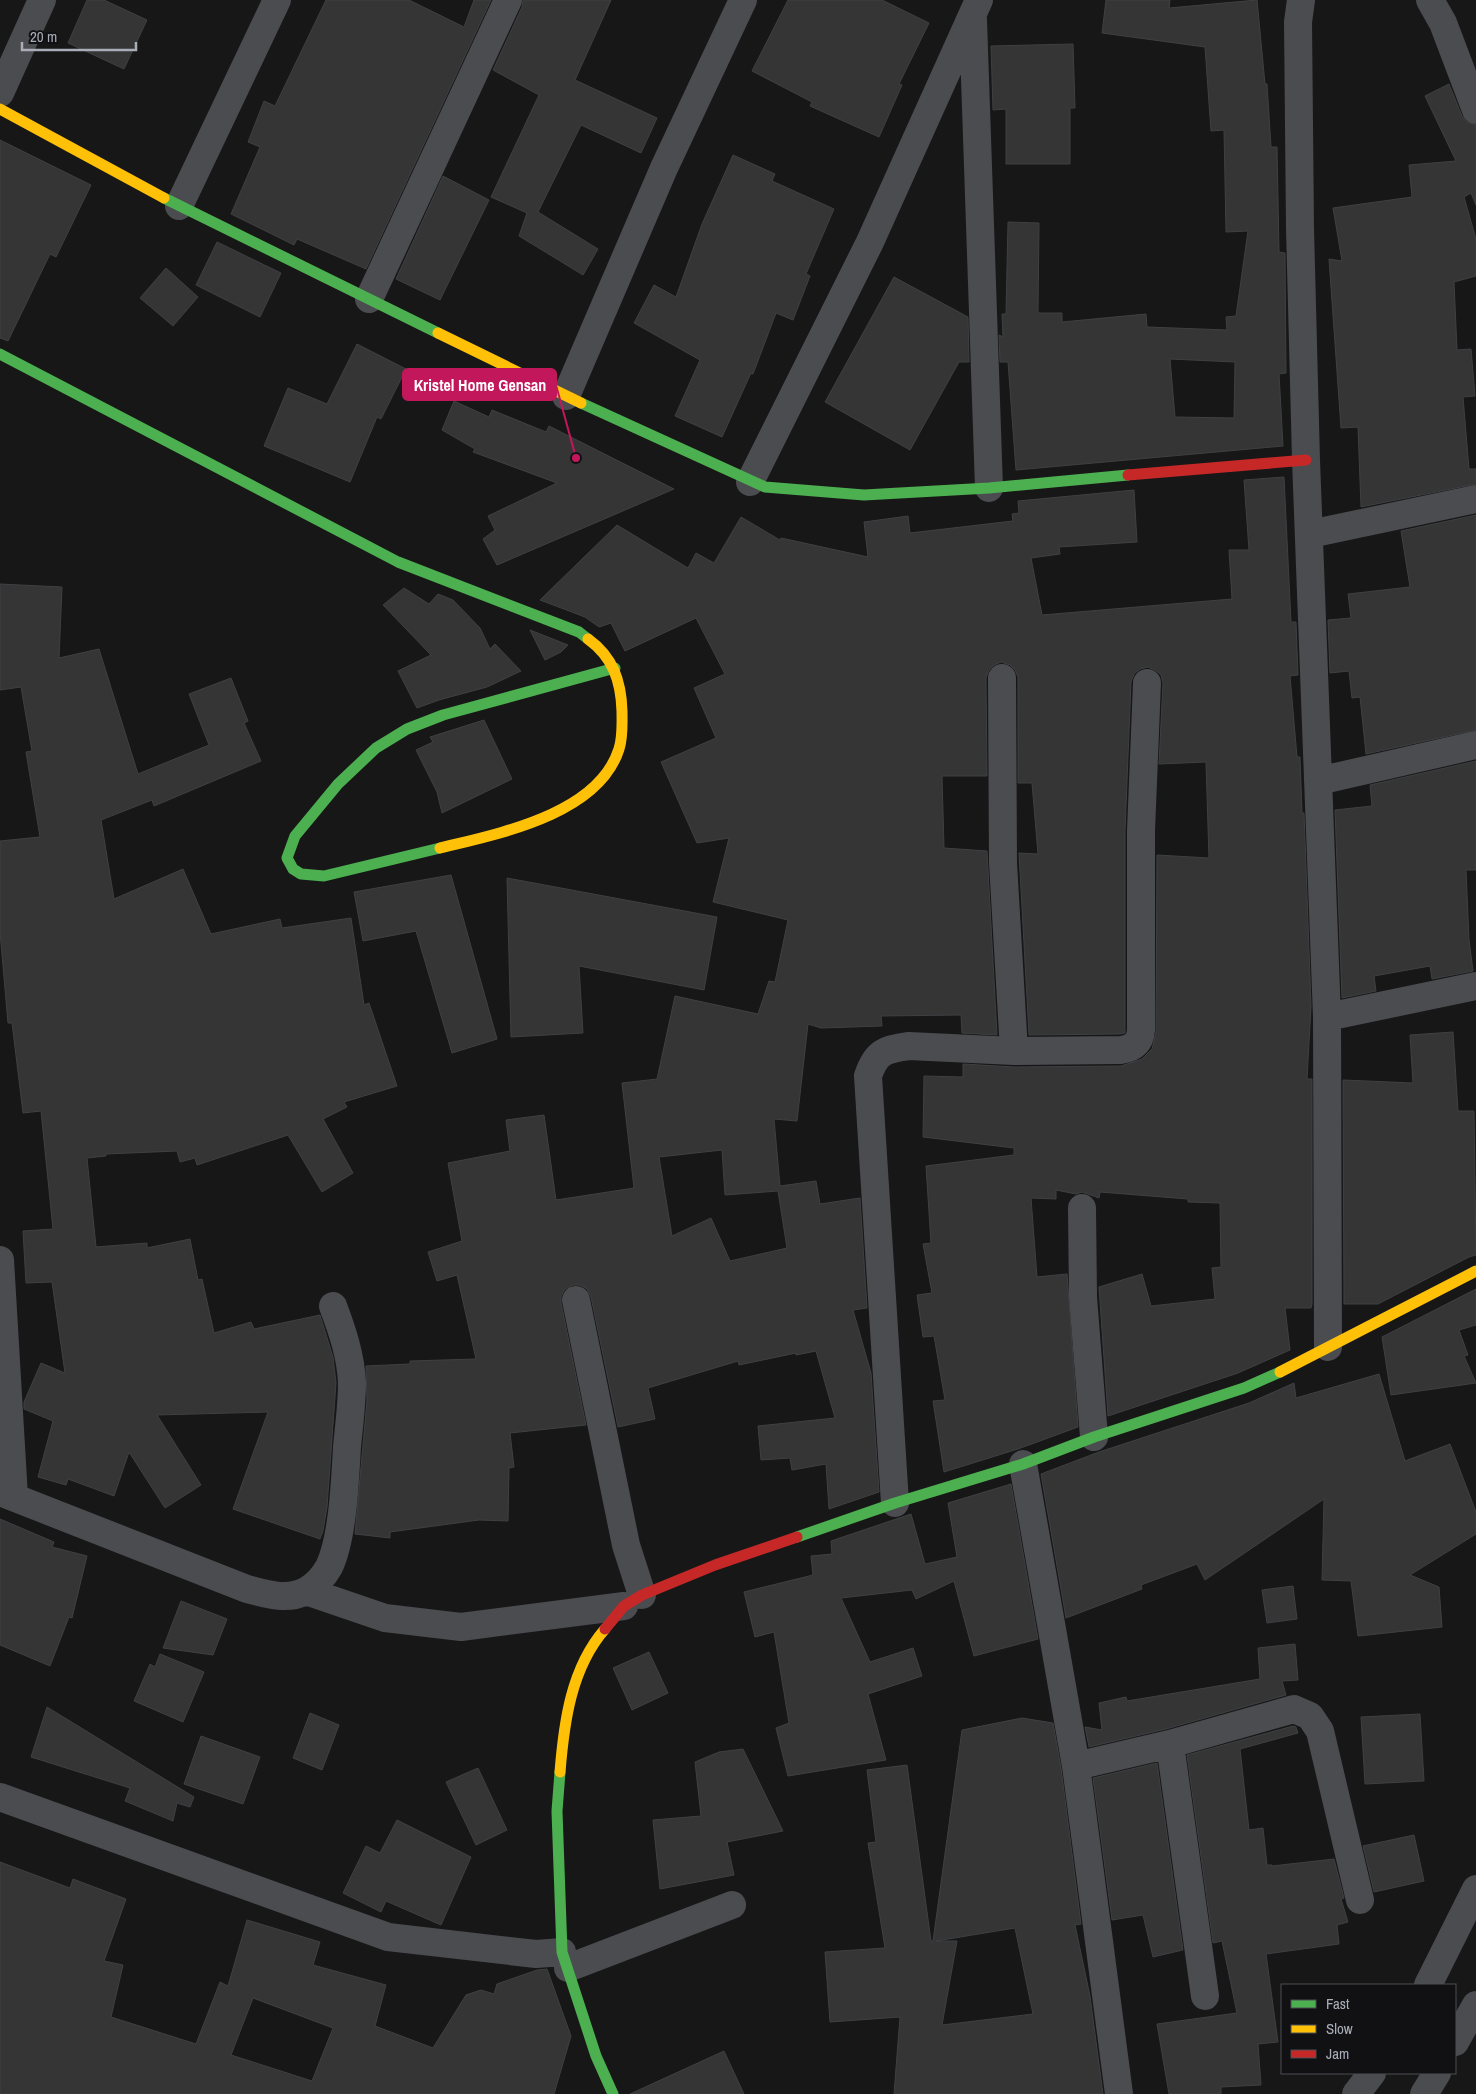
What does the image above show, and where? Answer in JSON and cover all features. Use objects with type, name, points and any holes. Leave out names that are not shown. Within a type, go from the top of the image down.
[{"type":"street","points":[[0,93],[42,0]]},
{"type":"street","points":[[179,206],[277,0]]},
{"type":"street","points":[[369,300],[508,0]]},
{"type":"street","points":[[566,396],[664,168],[743,0]]},
{"type":"street","points":[[1301,0],[1298,22],[1300,208],[1306,460],[1327,1017],[1328,1348]]},
{"type":"street","points":[[1430,0],[1443,23],[1476,110]]},
{"type":"street","points":[[750,482],[870,242],[976,7]]},
{"type":"street","points":[[976,7],[989,488]]},
{"type":"street","points":[[0,109],[179,206],[566,396],[765,488],[864,495],[989,488],[1186,469],[1306,460]]},
{"type":"street","points":[[0,354],[398,562],[579,632],[599,646],[615,668],[622,695],[622,731],[618,754],[606,773],[585,794],[553,814],[513,830],[324,876],[309,877],[296,873],[290,867],[287,858],[295,836],[338,784],[376,748],[407,729],[443,715],[615,668]]},
{"type":"street","points":[[1310,534],[1476,499]]},
{"type":"street","points":[[1002,678],[1003,863],[1014,1051]]},
{"type":"street","points":[[894,1503],[868,1076],[873,1061],[882,1053],[893,1048],[909,1046],[1014,1051],[1121,1050],[1134,1046],[1138,1041],[1141,1030],[1140,831],[1147,683]]},
{"type":"street","points":[[1318,782],[1476,745]]},
{"type":"street","points":[[1327,1017],[1476,986]]},
{"type":"street","points":[[1082,1208],[1083,1297],[1094,1437]]},
{"type":"street","points":[[0,1260],[7,1495],[247,1589],[272,1596],[291,1596],[306,1591],[319,1580],[329,1566],[337,1540],[343,1500],[352,1382],[344,1334],[333,1306]]},
{"type":"street","points":[[306,1591],[385,1618],[461,1627],[633,1600],[715,1565],[894,1503],[1023,1464],[1094,1437],[1244,1388],[1328,1348],[1476,1272]]},
{"type":"street","points":[[576,1300],[626,1545],[633,1600]]},
{"type":"street","points":[[1023,1464],[1076,1766],[1119,2094]]},
{"type":"street","points":[[613,2094],[596,2056],[565,1960],[558,1811],[563,1739],[572,1695],[582,1663],[595,1640],[633,1600]]},
{"type":"street","points":[[1076,1766],[1170,1744],[1294,1709],[1310,1716],[1320,1731],[1360,1900]]},
{"type":"street","points":[[1170,1744],[1205,1996]]},
{"type":"street","points":[[0,1797],[388,1936],[536,1954],[565,1960],[732,1905]]},
{"type":"street","points":[[1428,1984],[1476,1889]]},
{"type":"street","points":[[1456,2040],[1476,2005]]},
{"type":"street","points":[[1356,2094],[1371,2074]]},
{"type":"street","points":[[1424,2094],[1436,2074]]},
{"type":"building","points":[[87,0],[104,0],[147,20],[124,69],[68,43]]},
{"type":"building","points":[[326,0],[409,0],[464,27],[474,0],[491,0],[366,269],[297,239],[294,245],[231,214],[260,147],[248,142],[264,101],[275,106]]},
{"type":"building","points":[[523,0],[611,0],[575,80],[657,118],[641,153],[581,125],[538,212],[598,249],[583,275],[519,236],[527,213],[491,197],[539,95],[493,70],[522,7]]},
{"type":"building","points":[[788,0],[882,0],[929,23],[899,84],[902,85],[879,137],[810,106],[812,102],[752,71]]},
{"type":"building","points":[[1106,0],[1170,0],[1169,8],[1257,0],[1265,84],[1267,84],[1271,147],[1277,147],[1279,252],[1285,253],[1286,373],[1279,374],[1283,446],[1016,470],[1008,362],[1000,362],[999,335],[1003,337],[1002,314],[1006,314],[1008,222],[1039,223],[1038,313],[1062,313],[1062,322],[1146,314],[1147,327],[1227,330],[1226,317],[1236,316],[1248,231],[1226,232],[1224,130],[1211,131],[1205,47],[1102,33]],"holes":[[[1170,359],[1235,362],[1234,418],[1175,417]]]},
{"type":"building","points":[[1073,44],[1075,108],[1070,108],[1070,164],[1006,164],[1006,109],[993,110],[991,46]]},
{"type":"building","points":[[1449,84],[1462,116],[1467,122],[1476,125],[1476,205],[1471,193],[1464,197],[1476,239],[1476,276],[1454,282],[1457,350],[1471,349],[1475,396],[1463,397],[1469,469],[1476,469],[1476,484],[1361,507],[1358,427],[1341,428],[1329,259],[1342,261],[1333,208],[1412,197],[1409,165],[1456,161],[1425,96]]},
{"type":"building","points":[[0,140],[91,185],[56,257],[50,254],[8,341],[0,338]]},
{"type":"building","points":[[733,155],[775,174],[772,181],[834,209],[806,274],[810,276],[793,320],[776,313],[753,374],[751,373],[722,437],[675,416],[700,360],[634,323],[654,285],[676,297],[702,224]]},
{"type":"building","points":[[443,176],[489,200],[440,300],[396,279]]},
{"type":"building","points":[[217,242],[281,273],[260,317],[196,285]]},
{"type":"building","points":[[166,268],[198,297],[173,326],[140,298]]},
{"type":"building","points":[[894,277],[968,317],[969,362],[959,362],[910,450],[825,402]]},
{"type":"building","points":[[357,344],[406,369],[381,419],[377,417],[350,482],[264,446],[288,388],[327,404]]},
{"type":"building","points":[[454,401],[489,417],[492,410],[546,432],[549,426],[674,489],[497,565],[483,539],[495,530],[488,516],[557,483],[473,452],[475,449],[442,430]]},
{"type":"building","points":[[1284,477],[1291,622],[1296,622],[1298,675],[1290,676],[1297,757],[1300,757],[1302,813],[1304,813],[1311,1006],[1307,1079],[1312,1079],[1312,1304],[1311,1308],[1285,1308],[1290,1350],[1238,1373],[1108,1416],[1099,1287],[1142,1274],[1151,1306],[1215,1299],[1212,1268],[1221,1267],[1220,1203],[1188,1202],[1188,1199],[1100,1192],[1099,1198],[1082,1192],[1076,1194],[1056,1190],[1056,1199],[1031,1198],[1037,1277],[1067,1274],[1078,1427],[1018,1449],[944,1472],[933,1401],[945,1400],[934,1336],[923,1337],[917,1295],[932,1293],[923,1244],[931,1243],[926,1166],[1014,1155],[1014,1148],[923,1137],[924,1076],[963,1077],[963,1064],[1014,1067],[1121,1066],[1142,1059],[1152,1049],[1156,1032],[1157,855],[1209,858],[1206,762],[1159,764],[1163,683],[1161,675],[1155,670],[1148,667],[1140,669],[1134,674],[1131,682],[1125,831],[1125,1033],[1029,1035],[1019,853],[1038,854],[1032,783],[1018,783],[1018,677],[1010,665],[1001,662],[989,670],[986,678],[987,776],[942,776],[944,848],[987,851],[997,1035],[962,1033],[961,1015],[881,1016],[882,1026],[821,1028],[808,1024],[797,1121],[774,1119],[780,1186],[816,1181],[820,1204],[860,1198],[867,1308],[853,1310],[871,1373],[879,1492],[829,1509],[826,1464],[792,1470],[790,1458],[761,1460],[758,1426],[835,1418],[816,1351],[796,1355],[796,1353],[739,1365],[738,1361],[648,1388],[655,1419],[618,1427],[591,1297],[587,1289],[580,1285],[573,1285],[565,1289],[561,1296],[561,1303],[586,1425],[510,1433],[514,1467],[509,1468],[508,1521],[479,1520],[390,1532],[390,1538],[355,1534],[367,1400],[366,1366],[410,1364],[410,1361],[476,1359],[457,1275],[437,1281],[428,1252],[462,1241],[448,1163],[510,1151],[506,1120],[544,1115],[556,1200],[634,1188],[622,1083],[657,1079],[675,996],[758,1014],[769,981],[775,982],[788,920],[713,902],[729,838],[697,843],[661,762],[716,738],[694,688],[725,674],[696,618],[625,651],[611,623],[599,627],[585,617],[540,600],[617,525],[688,568],[696,553],[714,563],[741,517],[780,540],[781,538],[868,557],[864,522],[908,516],[910,533],[1013,521],[1012,514],[1019,513],[1018,501],[1134,490],[1137,542],[1059,547],[1060,554],[1031,558],[1042,615],[1232,599],[1229,550],[1249,550],[1244,480]],"holes":[[[722,1150],[725,1195],[778,1191],[787,1248],[730,1261],[711,1218],[672,1236],[659,1157]]]},
{"type":"building","points":[[1476,515],[1476,730],[1366,754],[1360,697],[1352,698],[1349,671],[1330,673],[1328,620],[1351,618],[1348,594],[1410,587],[1401,531]]},
{"type":"building","points":[[0,584],[62,587],[59,658],[99,649],[138,774],[209,745],[189,694],[231,678],[248,721],[244,723],[261,761],[154,806],[152,800],[101,820],[114,899],[183,869],[211,934],[280,919],[282,928],[351,918],[364,1005],[369,1003],[397,1086],[344,1102],[347,1107],[323,1119],[353,1173],[322,1192],[288,1135],[197,1165],[195,1158],[180,1162],[177,1151],[106,1154],[106,1156],[87,1158],[96,1247],[147,1243],[147,1248],[190,1239],[198,1280],[202,1279],[214,1333],[251,1322],[254,1329],[320,1315],[333,1357],[336,1383],[327,1507],[320,1539],[233,1509],[268,1412],[157,1415],[201,1485],[165,1508],[129,1452],[114,1496],[68,1479],[66,1485],[38,1477],[53,1421],[24,1409],[24,1402],[41,1363],[65,1373],[52,1282],[26,1283],[23,1231],[53,1229],[41,1111],[23,1113],[12,1023],[8,1023],[0,932],[0,841],[40,837],[26,752],[32,751],[21,687],[0,690]]},
{"type":"building","points":[[404,588],[429,604],[438,594],[453,600],[480,628],[490,649],[495,644],[521,671],[487,687],[417,708],[398,671],[431,655],[383,605]]},
{"type":"building","points":[[530,630],[568,645],[561,652],[545,660]]},
{"type":"building","points":[[484,720],[512,779],[442,813],[437,792],[416,750],[433,742],[430,737]]},
{"type":"building","points":[[1476,761],[1476,870],[1466,870],[1469,940],[1473,971],[1432,979],[1430,966],[1374,976],[1376,991],[1342,998],[1335,810],[1372,806],[1370,785]]},
{"type":"building","points":[[451,875],[497,1039],[452,1053],[416,931],[363,941],[354,892]]},
{"type":"building","points":[[507,878],[717,917],[704,990],[579,966],[583,1033],[511,1037]]},
{"type":"building","points":[[1453,1032],[1458,1111],[1474,1111],[1476,1255],[1378,1304],[1344,1304],[1343,1080],[1413,1083],[1410,1035]]},
{"type":"building","points":[[1476,1289],[1476,1325],[1459,1330],[1468,1355],[1464,1356],[1476,1383],[1391,1395],[1382,1337]]},
{"type":"building","points":[[1379,1374],[1405,1461],[1450,1444],[1476,1512],[1476,1534],[1410,1575],[1439,1587],[1442,1627],[1358,1636],[1351,1581],[1322,1580],[1324,1499],[1205,1580],[1197,1564],[1141,1585],[1142,1589],[1066,1618],[1041,1474],[1099,1452],[1249,1403],[1294,1383],[1296,1398]]},
{"type":"building","points":[[1011,1484],[1038,1639],[974,1656],[954,1581],[916,1599],[912,1590],[841,1598],[870,1662],[913,1648],[922,1676],[868,1694],[886,1760],[788,1776],[776,1728],[789,1723],[774,1632],[755,1637],[744,1592],[813,1575],[811,1556],[832,1554],[831,1541],[911,1514],[925,1564],[957,1557],[948,1503]]},
{"type":"building","points":[[0,1519],[54,1542],[52,1547],[87,1556],[72,1618],[69,1617],[50,1666],[0,1645]]},
{"type":"building","points":[[1293,1586],[1297,1619],[1267,1623],[1262,1590]]},
{"type":"building","points":[[181,1601],[227,1619],[213,1655],[163,1648]]},
{"type":"building","points":[[1295,1644],[1298,1680],[1282,1681],[1286,1695],[1166,1729],[1089,1747],[1085,1727],[1102,1730],[1099,1703],[1126,1697],[1127,1701],[1260,1679],[1258,1648]]},
{"type":"building","points":[[649,1652],[668,1693],[632,1710],[613,1668]]},
{"type":"building","points":[[160,1654],[204,1672],[183,1722],[134,1701],[150,1664],[155,1667]]},
{"type":"building","points":[[47,1707],[194,1797],[190,1807],[177,1803],[173,1821],[125,1801],[130,1788],[31,1757]]},
{"type":"building","points":[[310,1713],[339,1725],[322,1770],[293,1758]]},
{"type":"building","points":[[1420,1714],[1424,1781],[1365,1784],[1361,1717]]},
{"type":"building","points":[[1022,1718],[1053,1723],[1061,1768],[1081,1924],[1075,1925],[1090,1996],[1103,2094],[894,2094],[900,2017],[830,2022],[825,1952],[885,1948],[868,1843],[876,1842],[867,1770],[907,1765],[931,1941],[933,1941],[962,1730]],"holes":[[[1015,1928],[1033,2014],[942,2025],[957,1941],[936,1941]]]},
{"type":"building","points":[[1293,1726],[1296,1727],[1298,1733],[1240,1749],[1249,1830],[1263,1828],[1267,1865],[1334,1859],[1344,1898],[1341,1899],[1348,1922],[1337,1925],[1339,1944],[1266,1954],[1278,2042],[1258,2044],[1261,2085],[1221,2087],[1221,2094],[1169,2094],[1157,2024],[1237,2013],[1222,1941],[1213,1943],[1187,1755]]},
{"type":"building","points":[[201,1736],[260,1757],[243,1804],[184,1784]]},
{"type":"building","points":[[743,1749],[783,1831],[727,1842],[734,1875],[660,1889],[653,1820],[701,1816],[695,1762],[719,1752]]},
{"type":"building","points":[[1157,1763],[1183,1950],[1153,1957],[1143,1915],[1112,1920],[1093,1778]]},
{"type":"building","points":[[478,1768],[507,1830],[476,1845],[446,1782]]},
{"type":"building","points":[[397,1820],[471,1857],[441,1925],[386,1901],[381,1912],[343,1893],[366,1846],[380,1853]]},
{"type":"building","points":[[1414,1835],[1424,1881],[1374,1892],[1363,1846]]},
{"type":"building","points":[[0,1862],[70,1888],[73,1879],[126,1899],[104,1961],[123,1965],[111,2017],[196,2044],[220,1982],[228,1986],[247,1920],[320,1942],[313,1965],[386,1985],[375,2026],[433,2048],[466,1995],[481,1990],[494,1994],[497,1984],[537,1970],[547,1969],[571,2036],[554,2094],[0,2094]],"holes":[[[253,1998],[333,2028],[312,2081],[231,2055]]]},
{"type":"building","points":[[724,2051],[744,2094],[630,2094]]},
{"type":"traffic: fast","points":[[164,198],[438,333]]},
{"type":"traffic: fast","points":[[0,354],[398,562],[579,632],[588,639]]},
{"type":"traffic: fast","points":[[581,403],[765,487],[864,495],[989,488],[1128,475]]},
{"type":"traffic: fast","points":[[440,848],[324,876],[301,874],[293,869],[287,858],[295,836],[338,784],[376,748],[407,729],[443,715],[615,668]]},
{"type":"traffic: fast","points":[[797,1537],[895,1503],[1023,1464],[1094,1437],[1244,1388],[1280,1372]]},
{"type":"traffic: fast","points":[[560,1772],[557,1811],[562,1952],[596,2056],[613,2094]]},
{"type":"traffic: slow","points":[[0,109],[164,198]]},
{"type":"traffic: slow","points":[[438,333],[581,403]]},
{"type":"traffic: slow","points":[[440,848],[489,836],[543,818],[568,806],[590,790],[608,772],[619,749],[621,740],[622,711],[620,690],[614,670],[604,654],[588,639]]},
{"type":"traffic: slow","points":[[1280,1372],[1476,1271]]},
{"type":"traffic: slow","points":[[560,1772],[571,1696],[584,1661],[593,1644],[605,1629]]},
{"type":"traffic: jam","points":[[1128,475],[1306,460]]},
{"type":"traffic: jam","points":[[605,1629],[624,1606],[642,1595],[715,1565],[797,1537]]},
{"type":"place","name":"Kristel Home Gensan","points":[[576,458]]}]
